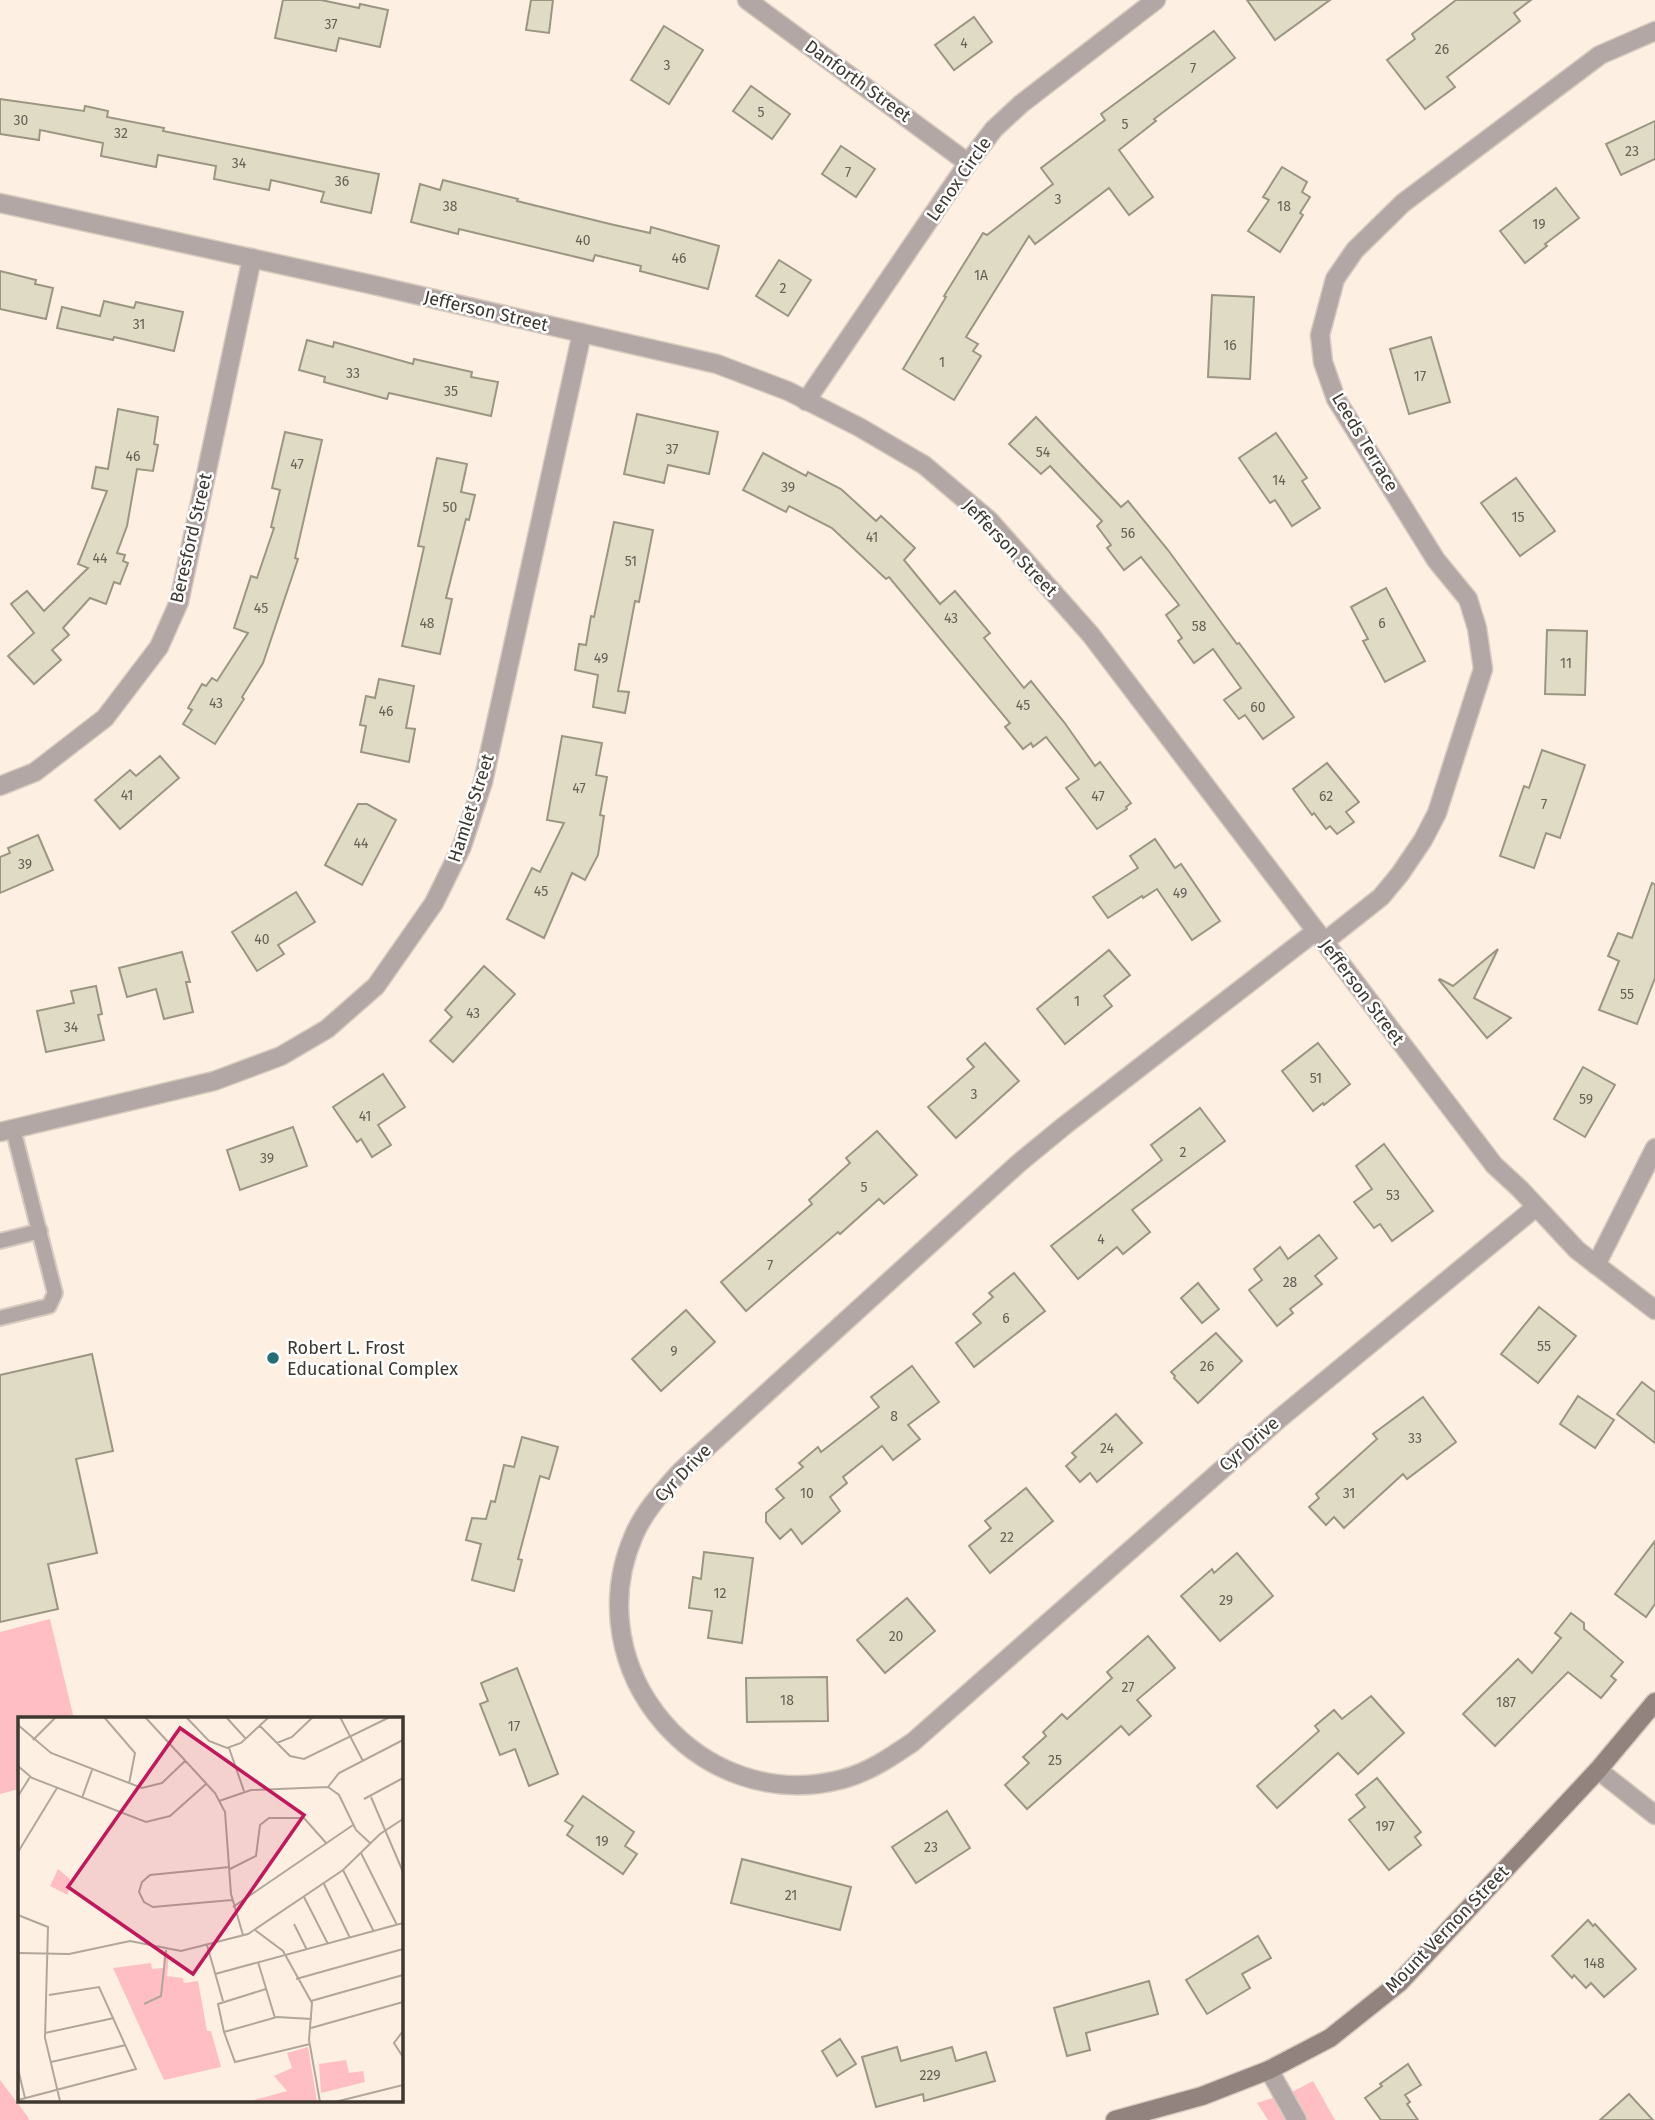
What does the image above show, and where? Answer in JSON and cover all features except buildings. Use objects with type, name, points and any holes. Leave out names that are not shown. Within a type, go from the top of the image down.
[{"type":"main road","name":"Mount Vernon Street","points":[[1115,2120],[1202,2096],[1269,2070],[1330,2038],[1399,1983],[1598,1770],[1655,1702]]},
{"type":"street","name":"Danforth Street","points":[[747,0],[968,163]]},
{"type":"street","name":"Lenox Circle","points":[[806,401],[994,129],[1021,104],[1156,0]]},
{"type":"street","name":"Leeds Terrace","points":[[1320,936],[1381,897],[1423,841],[1437,813],[1483,669],[1477,628],[1468,599],[1437,560],[1336,399],[1323,362],[1320,335],[1335,279],[1355,250],[1403,203],[1600,55],[1655,30]]},
{"type":"street","name":"Jefferson Street","points":[[0,203],[717,364],[788,391],[859,427],[924,465],[989,520],[1091,635],[1494,1165],[1577,1250],[1655,1310]]},
{"type":"street","name":"Beresford Street","points":[[0,786],[35,772],[105,718],[159,647],[179,602],[251,258]]},
{"type":"street","name":"Hamlet Street","points":[[7,1130],[215,1081],[281,1056],[327,1029],[376,986],[435,903],[462,846],[483,782],[582,333]]},
{"type":"street","name":"Cyr Drive","points":[[1320,936],[1064,1126],[1019,1163],[691,1462],[654,1500],[634,1535],[622,1573],[619,1613],[629,1665],[639,1690],[661,1723],[691,1750],[726,1770],[764,1781],[803,1784],[843,1779],[880,1764],[913,1742],[1279,1419],[1536,1207]]},
{"type":"street","points":[[1595,1265],[1655,1148]]},
{"type":"street","points":[[1598,1770],[1655,1815]]},
{"type":"street","points":[[1269,2070],[1297,2120]]},
{"type":"lane","points":[[0,1318],[49,1306],[55,1293],[40,1231],[7,1130]]},
{"type":"lane","points":[[0,1241],[40,1231]]},
{"type":"shaded area","points":[[50,1619],[74,1717],[18,1717],[18,1789],[0,1794],[0,1632]]},
{"type":"shaded area","points":[[0,2080],[28,2117],[29,2120],[0,2120]]},
{"type":"shaded area","points":[[1313,2081],[1335,2120],[1268,2120],[1257,2103],[1292,2092]]},
{"type":"place","name":"Robert L. Frost Educational Complex","points":[[273,1358]]}]
